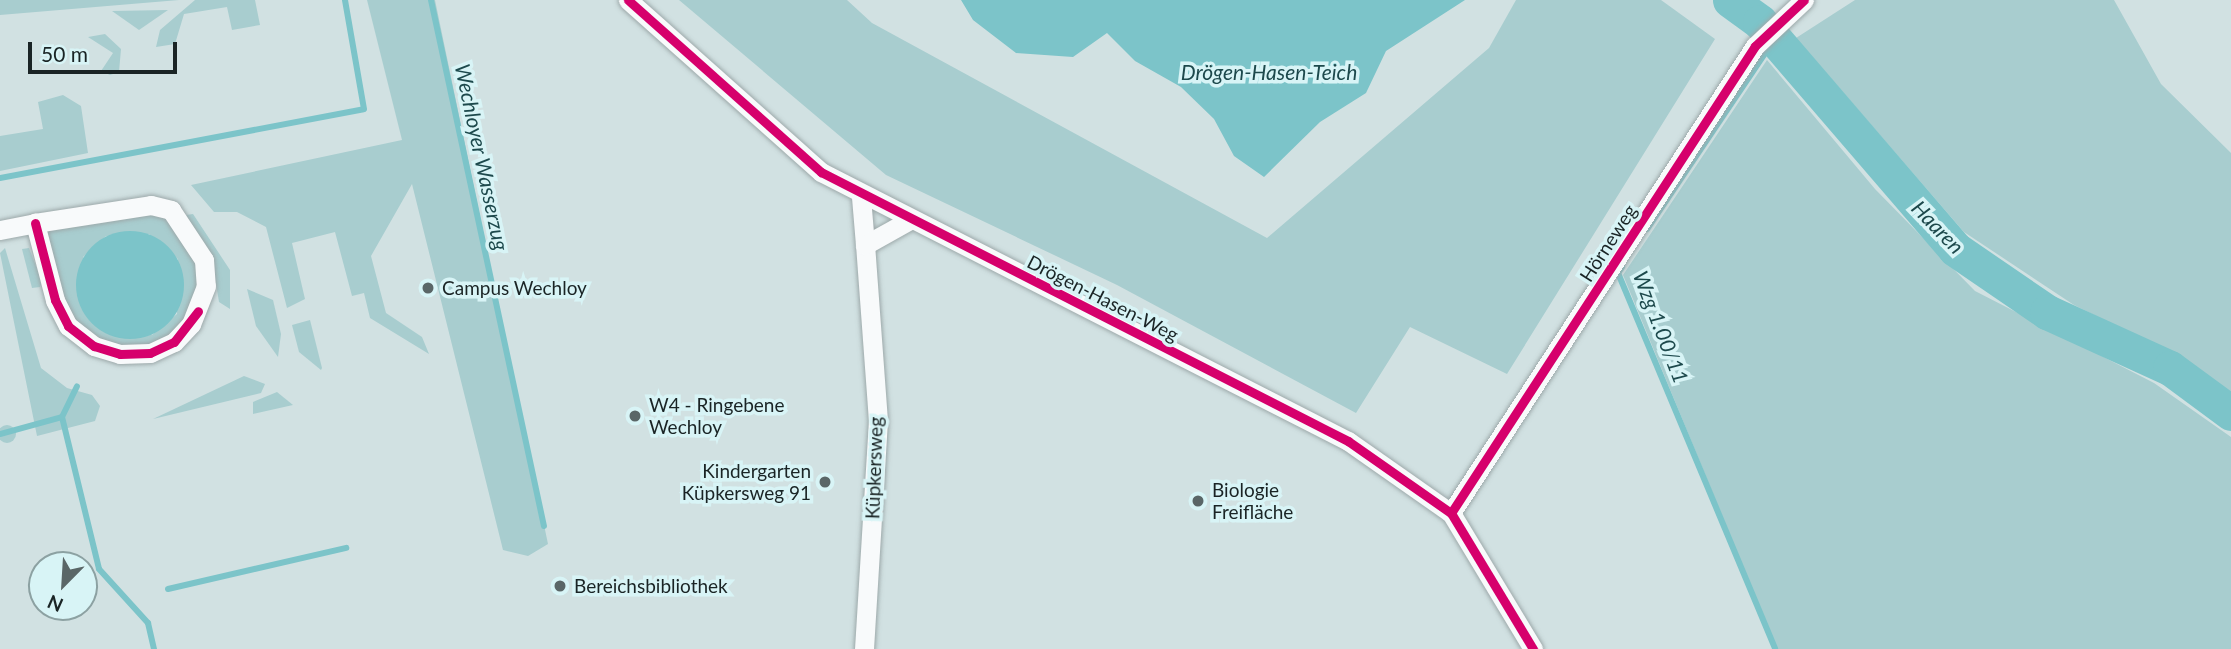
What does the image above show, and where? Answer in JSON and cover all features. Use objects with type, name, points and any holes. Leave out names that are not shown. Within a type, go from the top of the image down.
[{"type":"street","name":"Drögen-Hasen-Weg","points":[[628,0],[785,143],[861,197],[1348,441],[1451,513],[1533,649]]},
{"type":"street","name":"Hörneweg","points":[[1451,513],[1755,46],[1775,23],[1804,0]]},
{"type":"street","name":"Küpkersweg","points":[[861,197],[878,421],[864,649]]},
{"type":"street","points":[[0,230],[35,223],[151,205],[171,210],[204,260],[206,286],[191,324],[174,342],[150,353],[120,354],[94,346],[68,326],[55,300],[35,223]]},
{"type":"street","points":[[865,245],[908,221]]},
{"type":"shaded area","points":[[0,0],[179,0],[0,15]]},
{"type":"shaded area","points":[[195,0],[255,0],[260,25],[232,30],[227,7],[184,14],[175,44],[156,47],[160,30]]},
{"type":"shaded area","points":[[367,0],[435,0],[548,544],[528,556],[503,550],[412,184],[371,256],[386,313],[422,337],[429,354],[370,318],[364,293],[352,296],[335,232],[292,243],[305,299],[287,308],[266,227],[237,212],[214,212],[191,185],[402,140]]},
{"type":"shaded area","points":[[679,0],[847,0],[872,23],[1267,238],[1489,48],[1516,0],[1661,0],[1715,39],[1507,374],[1410,327],[1356,413],[1117,285],[886,175]]},
{"type":"shaded area","points":[[1855,0],[2114,0],[2161,84],[2231,153],[2231,394],[2184,360],[2074,305],[1964,232],[1796,38]]},
{"type":"shaded area","points":[[168,10],[139,30],[112,11]]},
{"type":"shaded area","points":[[105,34],[121,49],[119,72],[110,75],[101,71],[113,53],[88,37]]},
{"type":"shaded area","points":[[1767,60],[1875,189],[1975,291],[2154,383],[2231,437],[2231,649],[1777,649],[1623,275]]},
{"type":"shaded area","points":[[63,95],[81,106],[88,153],[0,171],[0,136],[43,129],[38,102]]},
{"type":"shaded area","points":[[171,210],[206,286],[174,342],[120,354],[68,326],[35,223]],"holes":[[[149,234],[178,259],[177,314],[152,335],[83,257],[106,236]]]},
{"type":"shaded area","points":[[193,214],[230,270],[230,309],[219,302],[212,260],[186,215]]},
{"type":"shaded area","points":[[5,248],[41,368],[67,388],[92,395],[100,406],[95,421],[37,436],[0,253]]},
{"type":"shaded area","points":[[29,248],[42,282],[40,287],[32,288],[22,249]]},
{"type":"shaded area","points":[[247,289],[273,300],[281,334],[278,357],[256,326]]},
{"type":"shaded area","points":[[310,320],[321,370],[299,352],[292,325]]},
{"type":"shaded area","points":[[244,376],[265,384],[261,393],[153,419]]},
{"type":"shaded area","points":[[277,392],[293,405],[253,414],[253,402]]},
{"type":"shaded area","points":[[7,425],[13,428],[16,434],[13,440],[7,443],[1,440],[-2,434],[1,428]]},
{"type":"water","name":"Drögen-Hasen-Teich","points":[[961,0],[1465,0],[1386,51],[1366,93],[1320,122],[1264,177],[1234,156],[1214,119],[1181,87],[1135,61],[1107,33],[1073,57],[1016,53],[973,20]]},
{"type":"water","points":[[130,231],[151,235],[168,247],[180,264],[184,285],[180,306],[168,323],[151,335],[130,339],[109,335],[92,323],[80,306],[76,285],[80,264],[92,247],[109,235]]},
{"type":"waterway","points":[[0,178],[364,109],[345,0]]},
{"type":"waterway","name":"Wechloyer Wasserzug","points":[[431,0],[544,526]]},
{"type":"waterway","name":"Haaren","points":[[1730,0],[1760,22],[1955,249],[2047,312],[2170,368],[2231,413]]},
{"type":"waterway","name":"Wzg 1.00/11","points":[[1647,229],[1772,43]]},
{"type":"waterway","name":"Wzg 1.00/11","points":[[1622,267],[1618,273],[1775,649]]},
{"type":"waterway","points":[[0,434],[62,417],[77,386]]},
{"type":"waterway","points":[[62,417],[99,569],[148,623],[154,649]]},
{"type":"waterway","points":[[168,589],[346,548]]},
{"type":"cycle path","points":[[628,0],[821,172],[1348,441],[1451,513],[1533,649]]},
{"type":"cycle path","points":[[1451,513],[1755,46],[1804,0]]},
{"type":"cycle path","points":[[35,223],[55,300],[68,326],[94,346],[120,354],[150,353],[174,342],[198,311]]},
{"type":"place","name":"Campus Wechloy","points":[[428,288]]},
{"type":"place","name":"W4 - Ringebene Wechloy","points":[[635,416]]},
{"type":"place","name":"Kindergarten Küpkersweg 91","points":[[825,482]]},
{"type":"place","name":"Biologie Freifläche","points":[[1198,501]]},
{"type":"place","name":"Bereichsbibliothek","points":[[560,586]]}]
